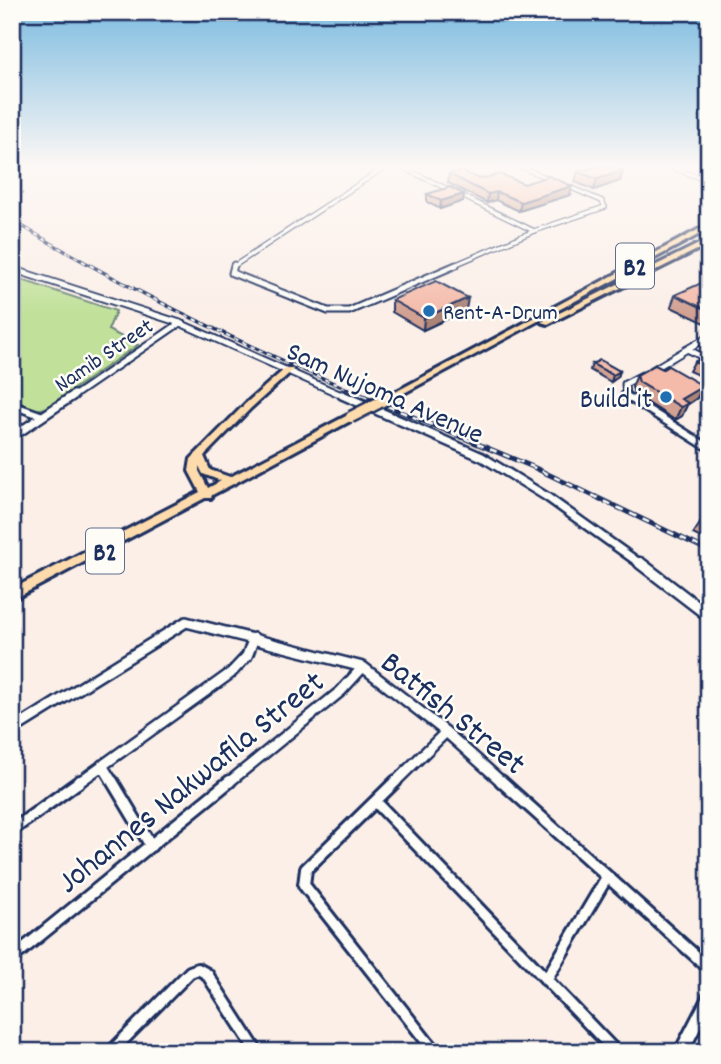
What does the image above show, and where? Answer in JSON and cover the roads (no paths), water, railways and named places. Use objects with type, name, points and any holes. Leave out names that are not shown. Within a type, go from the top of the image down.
[{"type":"highway","name":"B2","points":[[12,598],[709,226]]},
{"type":"highway","name":"B2","points":[[449,365],[482,352],[709,242]]},
{"type":"highway","points":[[207,495],[193,466],[199,455],[289,370]]},
{"type":"highway","points":[[199,455],[206,472],[232,481]]},
{"type":"street","points":[[308,215],[234,265],[231,270],[232,273],[328,311],[338,312],[349,310],[577,215]]},
{"type":"street","points":[[500,215],[534,231]]},
{"type":"street","name":"Sam Nujoma Avenue","points":[[14,272],[180,323],[482,457],[547,497],[709,616]]},
{"type":"street","name":"Namib Street","points":[[12,438],[180,323]]},
{"type":"street","points":[[709,336],[625,384],[623,390],[625,396],[709,448]]},
{"type":"street","points":[[687,349],[709,360]]},
{"type":"street","points":[[12,405],[43,416]]},
{"type":"street","name":"Batfish Street","points":[[12,730],[186,622],[363,667],[446,732],[709,968]]},
{"type":"street","points":[[12,830],[230,673],[247,656],[254,638]]},
{"type":"street","name":"Johannes Nakwafila Street","points":[[12,958],[341,691],[363,667]]},
{"type":"street","points":[[435,1052],[304,885],[306,869],[446,732]]},
{"type":"street","points":[[102,765],[151,846]]},
{"type":"street","points":[[376,803],[616,1052]]},
{"type":"street","points":[[546,980],[607,877]]},
{"type":"street","points":[[110,1052],[190,972],[198,969],[207,974],[257,1052]]},
{"type":"street","points":[[681,1052],[709,998]]},
{"type":"railway","points":[[12,220],[185,315],[366,397]]},
{"type":"railway","points":[[361,395],[533,467],[709,551]]},
{"type":"place","name":"Rent-A-Drum","points":[[429,311]]},
{"type":"place","name":"Build it","points":[[666,397]]}]
